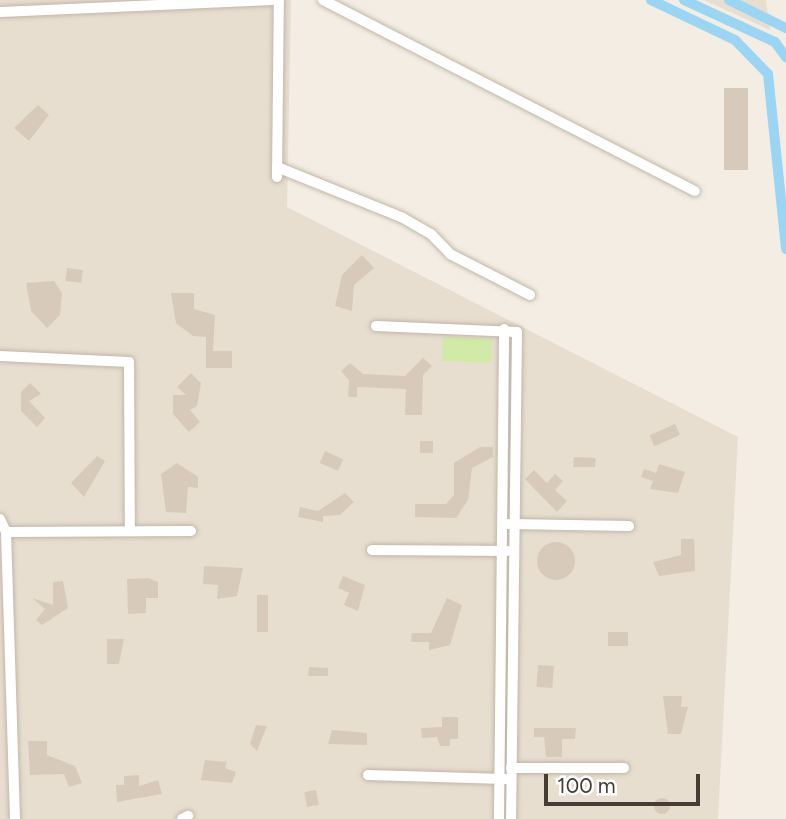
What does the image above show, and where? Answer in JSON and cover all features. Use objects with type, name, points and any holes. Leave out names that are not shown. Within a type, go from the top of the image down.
[{"type":"street","points":[[0,12],[45,5],[279,0],[277,172],[403,218],[431,233],[450,254],[530,295]]},
{"type":"street","points":[[323,0],[695,191]]},
{"type":"street","points":[[376,326],[504,329],[517,332],[508,524]]},
{"type":"street","points":[[504,329],[511,819]]},
{"type":"street","points":[[0,356],[129,362],[130,530]]},
{"type":"street","points":[[0,519],[4,539],[15,819]]},
{"type":"street","points":[[508,524],[629,526]]},
{"type":"street","points":[[4,539],[130,530],[191,531]]},
{"type":"street","points":[[372,550],[508,551]]},
{"type":"street","points":[[499,819],[508,551]]},
{"type":"street","points":[[368,775],[499,778],[511,774],[624,768]]},
{"type":"shaded area","points":[[0,0],[291,0],[287,207],[738,437],[718,819],[0,819]]},
{"type":"shaded area","points":[[704,0],[766,0],[770,30]]},
{"type":"green space","points":[[443,337],[492,339],[491,363],[442,361]]},
{"type":"building","points":[[724,88],[748,88],[748,170],[724,170]]},
{"type":"building","points":[[38,105],[49,115],[29,141],[14,128]]},
{"type":"building","points":[[362,255],[374,268],[354,285],[352,311],[335,306],[342,275]]},
{"type":"building","points":[[67,268],[83,270],[81,283],[65,281]]},
{"type":"building","points":[[54,281],[62,293],[60,315],[47,328],[31,311],[26,283]]},
{"type":"building","points":[[171,293],[194,293],[194,309],[215,315],[213,351],[232,351],[232,368],[206,368],[206,337],[193,336],[176,323]]},
{"type":"building","points":[[423,358],[432,366],[423,375],[422,415],[405,415],[406,389],[357,387],[357,397],[348,397],[349,380],[341,371],[350,363],[363,374],[405,376]]},
{"type":"building","points":[[191,373],[201,383],[197,406],[190,410],[200,422],[189,432],[173,414],[173,395],[186,395],[177,387]]},
{"type":"building","points":[[30,383],[41,394],[29,401],[45,418],[37,427],[21,411],[21,392]]},
{"type":"building","points":[[675,424],[680,435],[654,446],[649,435]]},
{"type":"building","points":[[420,441],[433,441],[433,453],[420,453]]},
{"type":"building","points":[[480,447],[493,447],[493,457],[472,468],[468,500],[456,518],[415,517],[415,504],[446,504],[454,495],[454,463]]},
{"type":"building","points":[[325,451],[343,459],[338,471],[320,463]]},
{"type":"building","points":[[97,456],[105,461],[84,497],[71,483]]},
{"type":"building","points":[[574,457],[596,458],[595,467],[573,467]]},
{"type":"building","points":[[177,463],[198,477],[198,488],[188,487],[186,513],[166,512],[161,474]]},
{"type":"building","points":[[659,464],[685,472],[678,493],[650,489],[653,481],[641,477],[644,469],[656,473]]},
{"type":"building","points":[[534,470],[547,483],[555,474],[563,481],[555,490],[567,501],[557,512],[525,479]]},
{"type":"building","points":[[345,493],[354,502],[340,515],[323,516],[323,522],[298,517],[300,507],[318,511]]},
{"type":"building","points":[[681,539],[694,539],[695,571],[659,576],[653,562],[681,555]]},
{"type":"building","points":[[556,542],[569,548],[575,561],[569,574],[556,580],[543,574],[537,561],[543,548]]},
{"type":"building","points":[[204,566],[243,568],[237,596],[217,599],[218,585],[203,584]]},
{"type":"building","points":[[343,576],[365,585],[358,611],[344,605],[349,593],[338,588]]},
{"type":"building","points":[[149,578],[158,582],[158,598],[146,598],[146,613],[128,614],[127,579]]},
{"type":"building","points":[[63,581],[68,608],[42,625],[36,620],[45,609],[32,598],[53,605],[53,582]]},
{"type":"building","points":[[257,595],[268,595],[268,632],[257,632]]},
{"type":"building","points":[[447,598],[462,605],[450,645],[429,650],[429,642],[411,642],[412,633],[431,633]]},
{"type":"building","points":[[608,632],[628,632],[628,646],[608,646]]},
{"type":"building","points":[[107,639],[124,639],[119,664],[107,664]]},
{"type":"building","points":[[538,665],[554,666],[552,688],[536,687]]},
{"type":"building","points":[[309,667],[328,668],[328,676],[308,676]]},
{"type":"building","points":[[663,696],[682,696],[681,707],[688,707],[681,734],[668,734]]},
{"type":"building","points":[[442,717],[458,717],[458,739],[450,739],[450,746],[440,746],[437,737],[422,738],[421,728],[442,727]]},
{"type":"building","points":[[256,725],[267,726],[257,751],[250,744]]},
{"type":"building","points":[[534,728],[576,728],[575,739],[562,739],[562,757],[546,757],[544,737],[534,737]]},
{"type":"building","points":[[332,730],[367,733],[367,745],[328,744]]},
{"type":"building","points":[[28,741],[47,741],[47,755],[75,766],[82,783],[69,787],[64,774],[30,775]]},
{"type":"building","points":[[205,760],[227,762],[225,768],[236,772],[232,783],[201,780]]},
{"type":"building","points":[[139,775],[139,786],[158,780],[162,794],[117,802],[116,785],[124,785],[124,776]]},
{"type":"building","points":[[316,790],[319,805],[307,807],[304,792]]},
{"type":"building","points":[[659,798],[665,798],[670,806],[668,812],[659,814],[654,809],[654,803]]},
{"type":"waterway","points":[[651,0],[735,40],[768,74],[786,249]]},
{"type":"waterway","points":[[684,0],[775,42],[786,57]]},
{"type":"waterway","points":[[729,0],[786,28]]}]
